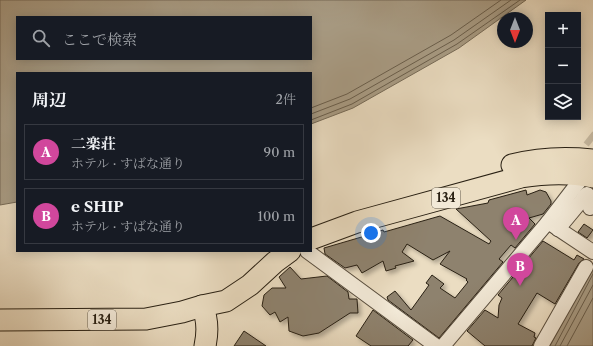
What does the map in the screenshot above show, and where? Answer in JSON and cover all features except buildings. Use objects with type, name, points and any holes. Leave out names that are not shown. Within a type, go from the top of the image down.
[{"type":"highway","name":"134","points":[[312,225],[354,209],[540,159],[557,158],[589,182]]},
{"type":"highway","name":"134","points":[[312,239],[357,222],[521,177],[540,174],[572,174],[589,182]]},
{"type":"highway","name":"134","points":[[202,306],[219,290],[242,275],[267,252]]},
{"type":"highway","name":"134","points":[[0,320],[146,319],[182,312],[226,301],[245,289],[289,252]]},
{"type":"highway","points":[[202,306],[207,325],[205,346]]},
{"type":"street","points":[[553,226],[589,182]]},
{"type":"street","points":[[443,346],[553,226],[589,182]]},
{"type":"street","points":[[553,226],[593,252]]},
{"type":"street","points":[[308,252],[436,346]]},
{"type":"street","points":[[541,346],[586,267]]},
{"type":"water","points":[[0,0],[526,0],[509,12],[497,12],[497,21],[459,48],[353,108],[312,124],[312,72],[16,72],[16,202],[0,205]]},
{"type":"water","points":[[593,266],[593,346],[550,346],[587,277]]},
{"type":"tunnel","points":[[588,137],[593,141]]},
{"type":"place","name":"二楽荘","points":[[516,240]]},
{"type":"place","name":"e SHIP","points":[[520,286]]}]
